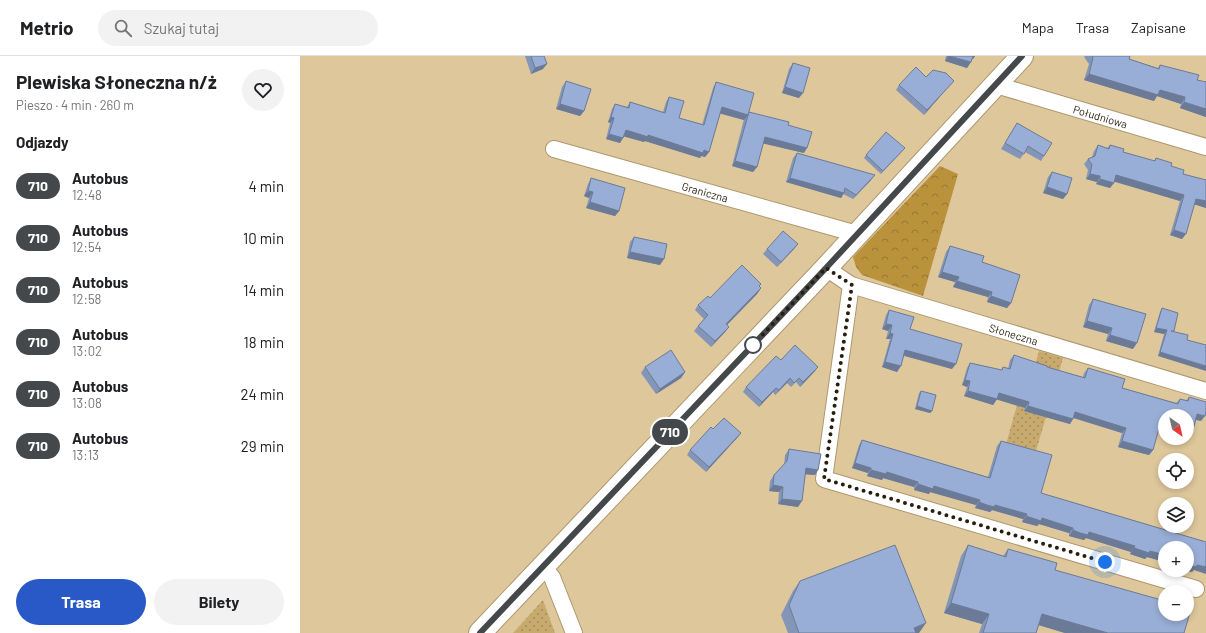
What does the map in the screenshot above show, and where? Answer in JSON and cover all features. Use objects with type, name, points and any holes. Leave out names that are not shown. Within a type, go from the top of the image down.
[{"type":"street","points":[[480,633],[826,268],[1022,56]]},
{"type":"street","name":"Południowa","points":[[996,85],[1206,146]]},
{"type":"street","name":"Graniczna","points":[[554,149],[857,234]]},
{"type":"street","name":"Słoneczna","points":[[826,268],[852,285],[1206,391]]},
{"type":"street","points":[[852,285],[824,479],[1196,589]]},
{"type":"street","points":[[543,566],[552,577],[574,633]]},
{"type":"shaded area","points":[[1039,351],[1063,358],[1059,372],[1034,368]]},
{"type":"shaded area","points":[[1017,405],[1046,417],[1034,457],[1005,448]]},
{"type":"shaded area","points":[[543,600],[555,633],[513,633]]},
{"type":"green space","points":[[940,166],[958,174],[923,296],[862,275],[856,267],[853,257]]},
{"type":"building","points":[[531,56],[544,56],[547,64],[535,68]]},
{"type":"building","points":[[949,56],[973,56],[971,62]]},
{"type":"building","points":[[1092,56],[1130,56],[1129,59],[1159,69],[1160,65],[1199,75],[1197,80],[1206,82],[1206,109],[1184,102],[1185,97],[1160,90],[1158,95],[1089,74],[1093,58]]},
{"type":"building","points":[[793,63],[810,68],[803,93],[785,87]]},
{"type":"building","points":[[916,67],[926,77],[933,70],[946,73],[954,81],[927,110],[899,85]]},
{"type":"building","points":[[566,81],[591,89],[584,111],[560,104]]},
{"type":"building","points":[[716,82],[754,93],[748,115],[722,107],[709,152],[704,150],[703,153],[648,135],[648,137],[626,130],[623,138],[609,134],[614,118],[611,117],[615,104],[629,108],[630,102],[665,113],[669,97],[684,101],[679,118],[704,125]]},
{"type":"building","points":[[749,112],[789,122],[788,125],[812,132],[807,148],[765,137],[757,167],[735,161]]},
{"type":"building","points":[[1017,123],[1052,143],[1044,156],[1028,146],[1024,154],[1005,143]]},
{"type":"building","points":[[886,132],[905,148],[883,171],[866,155]]},
{"type":"building","points":[[1098,145],[1109,149],[1110,145],[1124,149],[1123,152],[1155,161],[1156,158],[1172,163],[1171,166],[1184,170],[1183,174],[1206,180],[1206,201],[1196,199],[1186,234],[1174,230],[1184,195],[1116,175],[1114,183],[1100,179],[1100,176],[1090,174],[1092,165],[1088,159],[1095,156]]},
{"type":"building","points":[[797,153],[875,175],[856,195],[845,188],[844,193],[790,178]]},
{"type":"building","points":[[1052,172],[1072,178],[1067,194],[1047,187]]},
{"type":"building","points":[[591,178],[625,188],[619,211],[590,202],[593,192],[588,191]]},
{"type":"building","points":[[783,231],[798,244],[781,262],[767,249]]},
{"type":"building","points":[[634,237],[667,244],[664,259],[630,252]]},
{"type":"building","points":[[950,246],[984,256],[982,262],[1020,275],[1011,303],[991,296],[992,292],[957,281],[959,277],[942,272]]},
{"type":"building","points":[[742,265],[761,284],[759,286],[761,288],[726,324],[729,327],[715,341],[698,326],[708,315],[698,305],[708,296],[710,298]]},
{"type":"building","points":[[1093,299],[1146,314],[1137,343],[1110,335],[1112,328],[1087,321]]},
{"type":"building","points":[[1162,308],[1178,313],[1174,331],[1171,331],[1188,335],[1187,340],[1206,345],[1206,366],[1160,352],[1167,330],[1156,328]]},
{"type":"building","points":[[889,310],[914,317],[910,329],[962,344],[956,364],[905,350],[901,366],[885,362],[893,334],[890,333],[892,325],[886,324]]},
{"type":"building","points":[[795,345],[818,367],[803,382],[799,378],[794,383],[790,378],[779,390],[776,388],[762,402],[746,387],[776,356],[781,360]]},
{"type":"building","points":[[671,350],[685,372],[660,389],[645,367]]},
{"type":"building","points":[[1014,355],[1047,367],[1085,378],[1088,368],[1125,379],[1122,388],[1178,404],[1180,399],[1188,401],[1189,397],[1206,402],[1205,416],[1197,414],[1194,426],[1194,409],[1158,409],[1158,432],[1153,450],[1122,441],[1126,428],[1075,412],[1073,419],[1028,406],[1029,402],[999,393],[997,399],[968,391],[970,381],[965,380],[970,363],[1002,370],[1003,367],[1010,369]]},
{"type":"building","points":[[921,391],[936,395],[932,411],[917,406]]},
{"type":"building","points":[[724,418],[741,433],[709,467],[690,450],[711,427],[713,429]]},
{"type":"building","points":[[862,440],[990,478],[1001,441],[1052,455],[1041,493],[1158,528],[1158,533],[1176,533],[1206,542],[1206,567],[1197,565],[1196,567],[1194,566],[1194,541],[1158,541],[1158,553],[1150,551],[1149,553],[1134,548],[1135,546],[1089,532],[1088,535],[1080,533],[1073,530],[1073,528],[1042,518],[1041,521],[1026,516],[1027,514],[995,505],[994,507],[987,505],[979,502],[980,500],[934,486],[933,489],[918,484],[918,482],[887,472],[886,474],[871,470],[871,468],[855,463]]},
{"type":"building","points":[[789,449],[821,454],[818,470],[806,468],[802,501],[782,499],[783,487],[773,485],[774,475],[787,461]]},
{"type":"building","points":[[895,545],[926,623],[914,628],[916,633],[799,633],[789,605],[800,581]]},
{"type":"building","points":[[968,545],[1006,557],[1008,549],[1057,563],[1055,570],[1158,599],[1158,621],[1188,621],[1184,633],[1108,633],[1042,614],[1036,633],[983,633],[989,614],[951,603]]},
{"type":"bus line","name":"710","points":[[480,633],[826,268],[1022,56]]},
{"type":"route","points":[[753,345],[826,268],[852,285],[824,479],[1105,562]]}]
